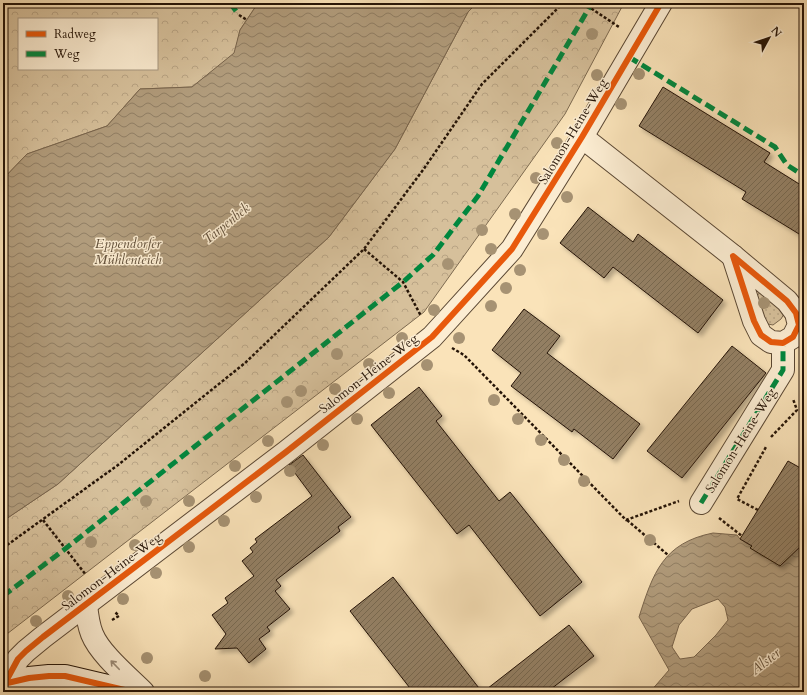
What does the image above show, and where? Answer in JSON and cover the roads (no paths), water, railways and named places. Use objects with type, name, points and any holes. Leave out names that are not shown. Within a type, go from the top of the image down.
[{"type":"street","name":"Salomon-Heine-Weg","points":[[4,684],[18,659],[26,651],[286,452],[432,337],[512,249],[582,137],[661,3]]},
{"type":"street","name":"Salomon-Heine-Weg","points":[[582,137],[733,256],[787,301],[796,313],[799,325],[793,337],[783,343],[783,370],[700,502]]},
{"type":"street","points":[[733,256],[757,328],[761,334],[771,342],[783,343]]},
{"type":"street","name":"Salomon-Heine-Weg","points":[[86,604],[88,622],[92,636],[109,658],[143,692]]},
{"type":"street","points":[[4,684],[29,678],[65,676],[134,692]]},
{"type":"water","name":"Eppendorfer Mühlenteich","points":[[258,3],[477,3],[468,12],[395,149],[329,237],[58,484],[3,521],[3,179],[27,154],[107,126],[140,89],[192,87],[234,53],[240,30]]},
{"type":"water","name":"Alster","points":[[713,533],[737,535],[740,539],[752,546],[751,548],[780,566],[804,543],[804,692],[650,692],[669,670],[639,617],[649,587],[662,562],[671,552],[682,544]],"holes":[[[718,599],[725,607],[728,620],[716,635],[694,657],[680,659],[672,647],[679,625],[692,609]]]},
{"type":"water label","name":"Tarpenbek","points":[[226,223]]}]
